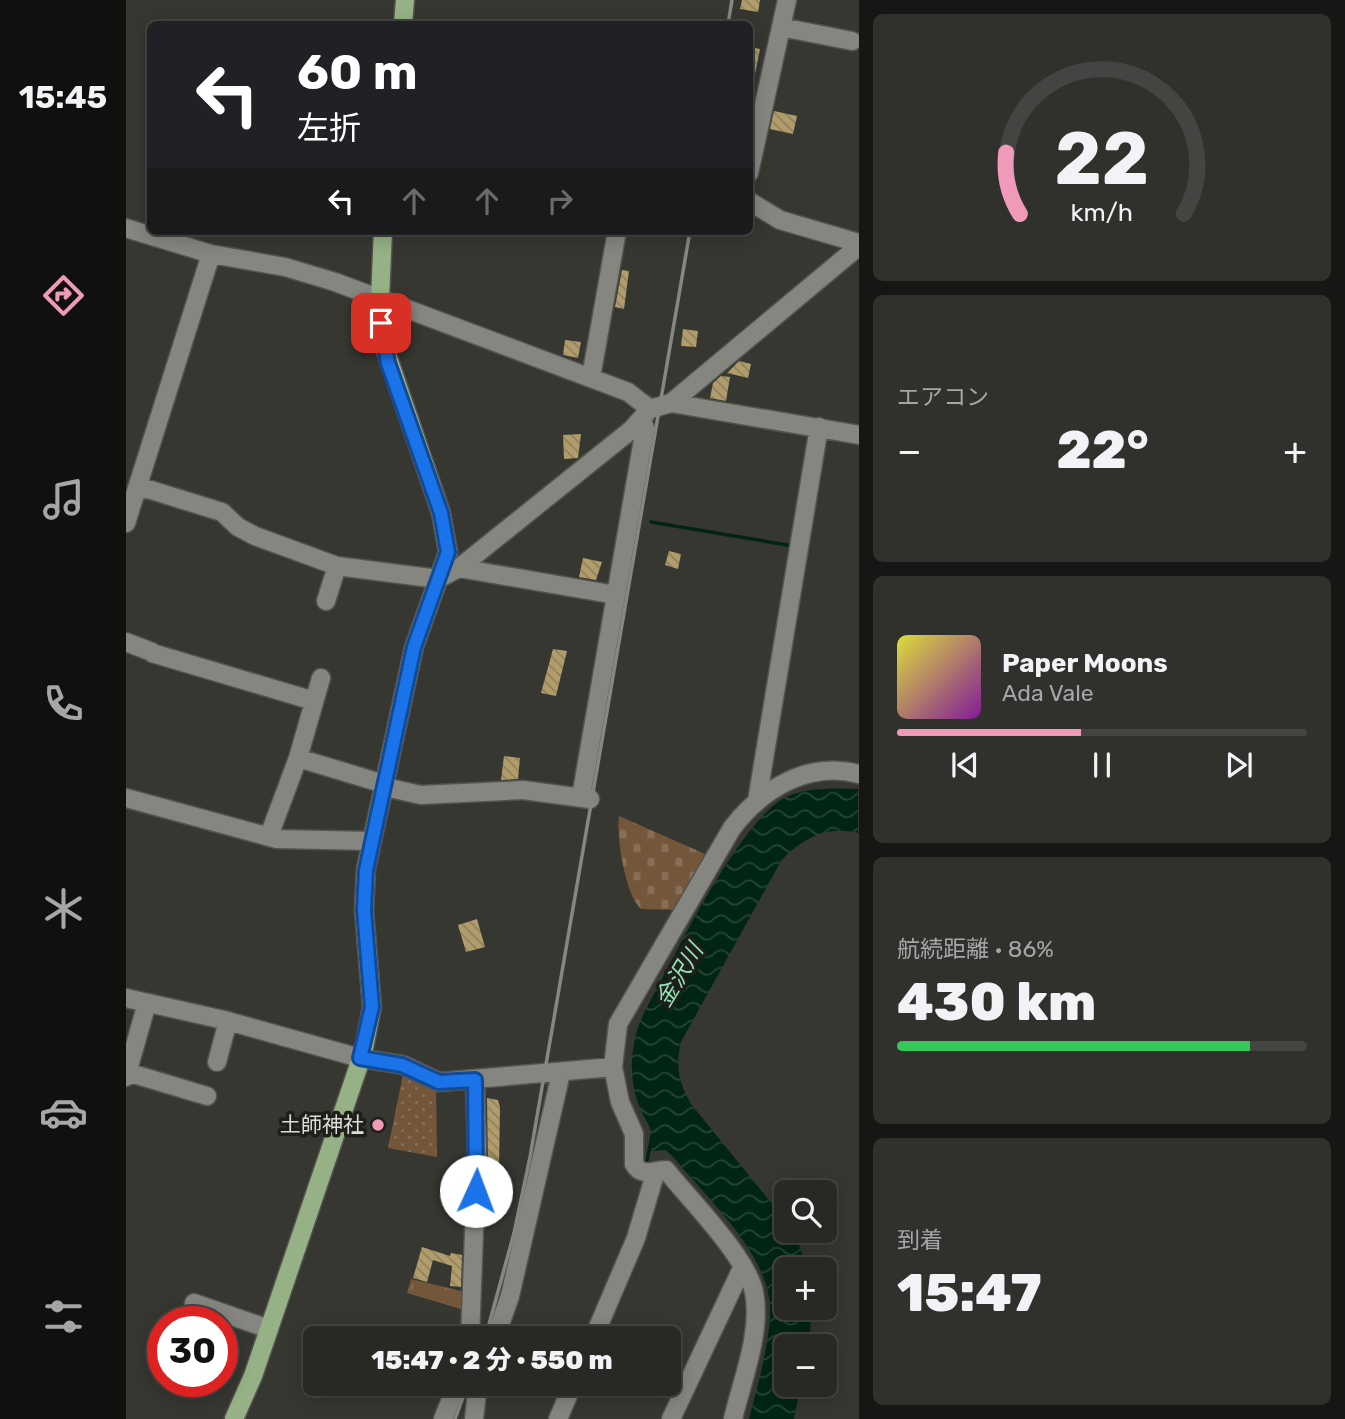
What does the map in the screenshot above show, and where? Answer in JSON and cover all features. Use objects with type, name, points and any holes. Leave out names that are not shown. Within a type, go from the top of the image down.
[{"type":"main road","points":[[402,21],[405,0]]},
{"type":"main road","points":[[234,1419],[269,1329],[360,1058],[372,1007],[364,910],[372,841],[414,647],[448,552],[447,536],[388,363],[380,299],[383,235]]},
{"type":"street","points":[[753,155],[787,0]]},
{"type":"street","points":[[781,27],[852,41]]},
{"type":"street","points":[[753,203],[780,220],[859,244]]},
{"type":"street","points":[[126,229],[211,254],[285,267],[380,299],[628,392],[646,414],[616,595],[587,798],[523,790],[421,795],[298,758]]},
{"type":"street","points":[[591,377],[616,235]]},
{"type":"street","points":[[138,486],[222,512],[238,527],[255,536],[337,566],[438,579],[459,568],[646,414],[671,402],[859,244]]},
{"type":"street","points":[[126,523],[211,254]]},
{"type":"street","points":[[671,402],[859,435]]},
{"type":"street","points":[[757,801],[819,427]]},
{"type":"street","points":[[326,601],[337,566]]},
{"type":"street","points":[[459,568],[616,595]]},
{"type":"street","points":[[126,642],[314,701]]},
{"type":"street","points":[[269,836],[298,758],[321,678]]},
{"type":"street","points":[[733,1419],[755,1319],[754,1293],[743,1266],[666,1171],[649,1172],[634,1164],[634,1134],[620,1102],[613,1067],[618,1024],[732,828],[757,801],[794,778],[812,772],[848,771],[859,774]]},
{"type":"street","points":[[126,798],[292,842],[372,841]]},
{"type":"street","points":[[126,999],[228,1021],[360,1058],[402,1065],[439,1082],[613,1067]]},
{"type":"street","points":[[147,1003],[127,1074],[206,1096]]},
{"type":"street","points":[[217,1062],[228,1021]]},
{"type":"street","points":[[500,1326],[510,1296],[561,1073]]},
{"type":"street","points":[[470,1326],[477,1152],[475,1080]]},
{"type":"street","points":[[599,1326],[636,1238],[649,1172]]},
{"type":"street","points":[[671,1419],[743,1266]]},
{"type":"street","points":[[194,1303],[269,1329]]},
{"type":"street","points":[[443,1419],[452,1396]]},
{"type":"street","points":[[474,1419],[477,1396]]},
{"type":"street","points":[[558,1419],[568,1396]]},
{"type":"green space","points":[[619,816],[705,854],[676,910],[641,909],[635,902],[623,865]]},
{"type":"green space","points":[[404,1070],[436,1083],[437,1157],[388,1148]]},
{"type":"green space","points":[[411,1279],[465,1292],[464,1310],[407,1293]]},
{"type":"water","name":"金沢川","points":[[858,789],[858,833],[836,831],[816,835],[781,861],[681,1042],[679,1051],[679,1074],[691,1104],[774,1206],[774,1243],[798,1243],[803,1257],[774,1257],[774,1320],[811,1320],[810,1334],[774,1334],[774,1397],[798,1397],[794,1419],[749,1419],[770,1320],[767,1287],[748,1248],[719,1209],[666,1150],[649,1151],[650,1129],[637,1098],[632,1074],[633,1048],[644,1013],[688,929],[726,864],[746,836],[765,813],[784,798],[801,792]]},
{"type":"building","points":[[742,0],[760,0],[758,12],[740,9]]},
{"type":"building","points":[[753,48],[760,49],[753,79]]},
{"type":"building","points":[[774,111],[797,116],[793,134],[770,129]]},
{"type":"building","points":[[622,270],[629,271],[624,309],[615,307]]},
{"type":"building","points":[[683,329],[698,331],[696,347],[681,346]]},
{"type":"building","points":[[565,340],[581,342],[578,358],[563,355]]},
{"type":"building","points":[[739,361],[751,364],[748,378],[727,373]]},
{"type":"building","points":[[721,376],[730,377],[726,401],[710,398],[713,383]]},
{"type":"building","points":[[581,434],[578,458],[564,459],[563,435]]},
{"type":"building","points":[[669,551],[681,554],[678,569],[665,565]]},
{"type":"building","points":[[583,558],[602,562],[596,580],[579,577]]},
{"type":"building","points":[[553,649],[567,651],[556,696],[541,693]]},
{"type":"building","points":[[504,756],[520,758],[518,779],[501,780]]},
{"type":"building","points":[[477,919],[485,947],[466,952],[458,925]]},
{"type":"building","points":[[487,1098],[498,1100],[500,1107],[499,1170],[488,1170]]},
{"type":"building","points":[[422,1247],[450,1256],[451,1253],[462,1255],[461,1287],[450,1286],[452,1266],[433,1260],[427,1282],[413,1278]]},
{"type":"waterway","points":[[651,522],[793,546]]},
{"type":"waterway","points":[[646,1166],[652,1136]]},
{"type":"railway","points":[[728,21],[732,0]]},
{"type":"railway","points":[[489,1326],[514,1233],[530,1157],[689,235]]},
{"type":"railway","points":[[455,1419],[464,1396]]},
{"type":"place","name":"土師神社","points":[[378,1125]]},
{"type":"route","points":[[381,323],[388,363],[441,513],[448,552],[421,620],[414,647],[366,870],[364,910],[372,1007],[360,1058],[402,1065],[438,1079],[439,1082],[475,1080],[476,1191]]}]
